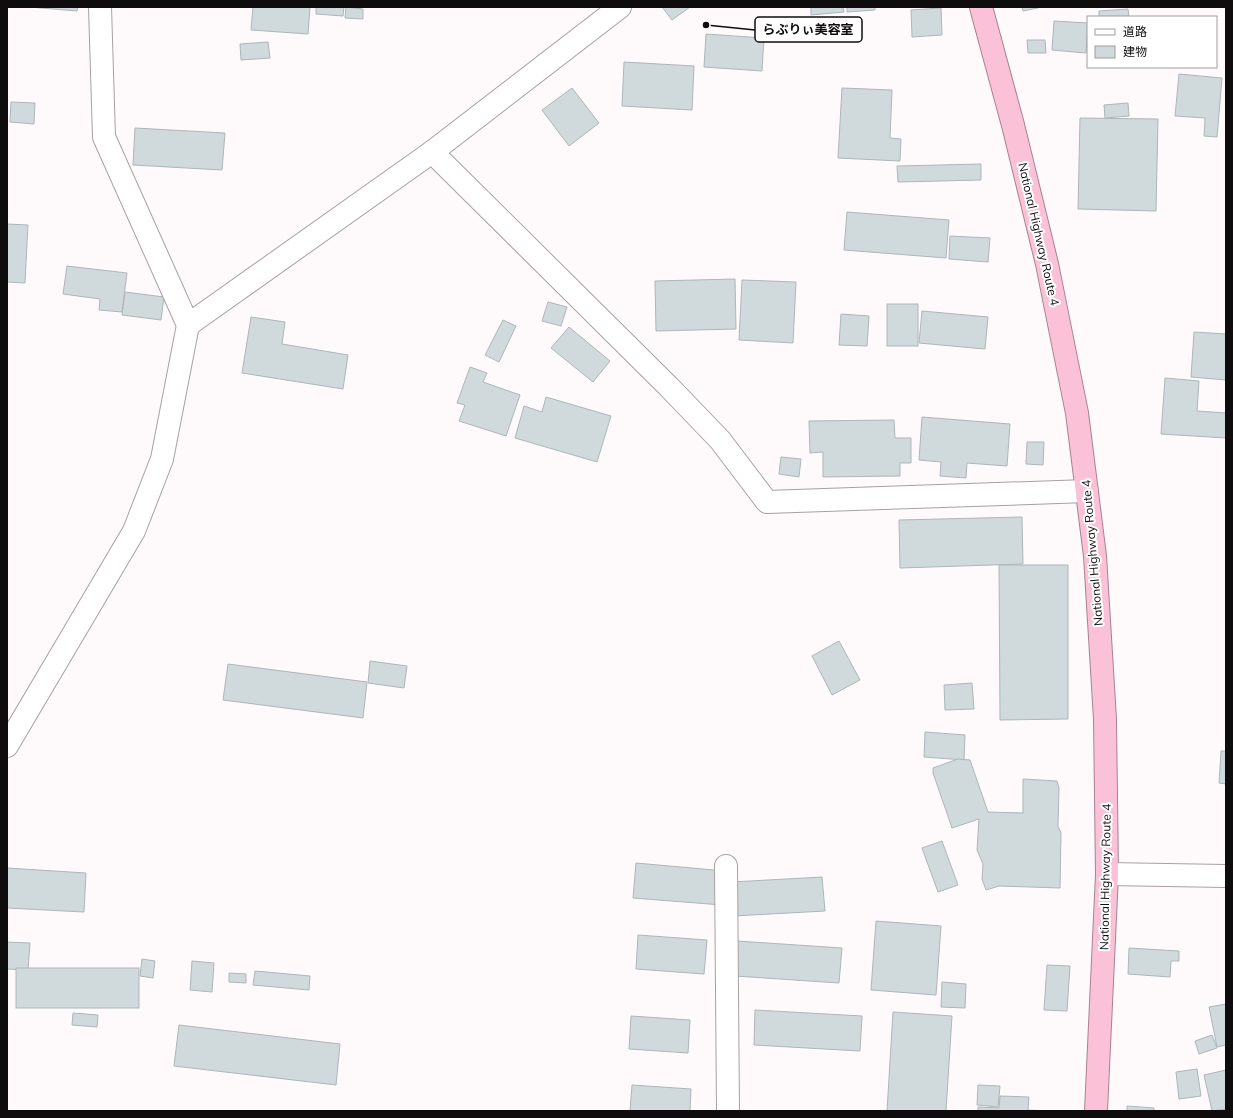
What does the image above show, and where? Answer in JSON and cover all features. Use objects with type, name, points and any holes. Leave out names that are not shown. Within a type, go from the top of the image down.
[{"type":"highway","name":"National Highway Route 4","points":[[983,10],[1047,264],[1077,413],[1095,556],[1106,719],[1107,874],[1096,1111]]},
{"type":"street","points":[[7,746],[134,532],[162,459],[188,325],[104,137],[100,7]]},
{"type":"street","points":[[188,325],[432,152],[620,7]]},
{"type":"street","points":[[432,152],[669,387],[720,440],[767,502],[1087,491]]},
{"type":"street","points":[[726,866],[728,1111]]},
{"type":"street","points":[[1107,874],[1226,876]]},
{"type":"building","points":[[29,7],[78,7],[77,11]]},
{"type":"building","points":[[253,7],[310,7],[308,34],[251,30]]},
{"type":"building","points":[[316,7],[344,7],[343,16],[316,14]]},
{"type":"building","points":[[346,7],[363,9],[363,19],[345,18]]},
{"type":"building","points":[[662,7],[690,7],[672,20]]},
{"type":"building","points":[[811,7],[843,7],[844,12],[811,15]]},
{"type":"building","points":[[847,7],[875,7],[875,10],[847,12]]},
{"type":"building","points":[[1022,7],[1037,7],[1038,8],[1023,11]]},
{"type":"building","points":[[941,8],[942,35],[912,37],[911,10]]},
{"type":"building","points":[[1128,9],[1129,16],[1099,16],[1099,11]]},
{"type":"building","points":[[1054,21],[1087,23],[1086,53],[1052,50]]},
{"type":"building","points":[[706,34],[764,38],[762,71],[704,67]]},
{"type":"building","points":[[1027,40],[1045,40],[1046,53],[1028,53]]},
{"type":"building","points":[[268,42],[270,58],[241,60],[240,44]]},
{"type":"building","points":[[624,62],[694,66],[692,110],[622,106]]},
{"type":"building","points":[[1179,74],[1222,78],[1217,137],[1204,136],[1205,118],[1175,116]]},
{"type":"building","points":[[572,88],[599,123],[569,146],[542,110]]},
{"type":"building","points":[[842,88],[892,90],[890,138],[901,139],[900,161],[838,158]]},
{"type":"building","points":[[11,102],[35,103],[34,124],[10,122]]},
{"type":"building","points":[[1128,103],[1129,116],[1105,118],[1104,105]]},
{"type":"building","points":[[1080,118],[1158,119],[1156,211],[1078,209]]},
{"type":"building","points":[[135,128],[225,133],[222,170],[133,165]]},
{"type":"building","points":[[981,164],[981,180],[898,182],[897,166]]},
{"type":"building","points":[[847,212],[949,220],[946,258],[844,250]]},
{"type":"building","points":[[7,224],[28,225],[25,283],[7,282]]},
{"type":"building","points":[[950,236],[990,238],[988,262],[949,259]]},
{"type":"building","points":[[67,266],[127,273],[122,312],[99,310],[100,299],[63,294]]},
{"type":"building","points":[[735,279],[736,329],[656,331],[655,281]]},
{"type":"building","points":[[742,280],[796,282],[793,343],[739,340]]},
{"type":"building","points":[[125,292],[164,297],[161,320],[122,315]]},
{"type":"building","points":[[548,302],[567,307],[561,326],[542,321]]},
{"type":"building","points":[[887,304],[918,304],[918,346],[887,346]]},
{"type":"building","points":[[922,311],[988,317],[985,349],[919,343]]},
{"type":"building","points":[[841,314],[869,316],[867,346],[839,345]]},
{"type":"building","points":[[251,317],[285,322],[282,344],[348,355],[343,389],[242,373]]},
{"type":"building","points":[[503,320],[516,326],[499,362],[485,355]]},
{"type":"building","points":[[569,327],[610,361],[593,382],[551,348]]},
{"type":"building","points":[[1194,332],[1226,334],[1226,380],[1191,377]]},
{"type":"building","points":[[470,367],[487,373],[483,382],[520,395],[506,436],[459,421],[465,405],[457,403]]},
{"type":"building","points":[[1165,378],[1199,381],[1197,411],[1226,413],[1226,438],[1161,434]]},
{"type":"building","points":[[546,397],[611,416],[597,462],[515,438],[524,406],[542,412]]},
{"type":"building","points":[[922,417],[1010,424],[1007,466],[967,463],[966,478],[940,476],[941,462],[919,460]]},
{"type":"building","points":[[894,420],[895,438],[911,438],[911,463],[900,463],[900,476],[823,477],[823,452],[810,453],[809,421]]},
{"type":"building","points":[[1027,442],[1044,442],[1043,465],[1026,464]]},
{"type":"building","points":[[781,457],[801,459],[799,477],[779,474]]},
{"type":"building","points":[[1022,517],[1023,564],[900,568],[899,520]]},
{"type":"building","points":[[999,565],[1068,565],[1068,719],[1000,720]]},
{"type":"building","points":[[839,641],[860,680],[832,695],[812,656]]},
{"type":"building","points":[[370,661],[407,666],[404,688],[368,683]]},
{"type":"building","points":[[228,664],[367,682],[363,718],[223,700]]},
{"type":"building","points":[[972,683],[974,709],[945,710],[944,685]]},
{"type":"building","points":[[925,732],[965,735],[964,760],[924,757]]},
{"type":"building","points":[[1221,751],[1226,751],[1226,784],[1219,783]]},
{"type":"building","points":[[958,759],[970,760],[988,812],[1023,813],[1023,779],[1057,781],[1059,788],[1058,826],[1061,833],[1060,888],[999,886],[986,890],[982,879],[983,864],[977,850],[979,819],[952,828],[933,773],[933,768]]},
{"type":"building","points":[[942,841],[958,885],[938,892],[922,848]]},
{"type":"building","points":[[636,863],[725,871],[722,905],[633,898]]},
{"type":"building","points":[[7,868],[86,873],[84,912],[7,908]]},
{"type":"building","points":[[822,877],[825,911],[734,916],[732,882]]},
{"type":"building","points":[[876,921],[941,926],[936,995],[871,990]]},
{"type":"building","points":[[638,935],[707,940],[704,974],[636,969]]},
{"type":"building","points":[[737,941],[842,948],[839,983],[735,976]]},
{"type":"building","points":[[7,942],[30,943],[28,970],[7,969]]},
{"type":"building","points":[[1129,948],[1179,951],[1179,961],[1171,961],[1170,977],[1128,974]]},
{"type":"building","points":[[142,959],[155,961],[153,978],[140,976]]},
{"type":"building","points":[[192,961],[214,963],[212,992],[190,990]]},
{"type":"building","points":[[1047,965],[1070,966],[1067,1011],[1044,1010]]},
{"type":"building","points":[[16,968],[139,968],[139,1008],[16,1008]]},
{"type":"building","points":[[255,971],[310,976],[309,990],[253,985]]},
{"type":"building","points":[[229,973],[246,974],[246,983],[229,982]]},
{"type":"building","points":[[942,982],[966,984],[965,1008],[941,1007]]},
{"type":"building","points":[[1226,1004],[1226,1045],[1217,1047],[1209,1007]]},
{"type":"building","points":[[755,1010],[862,1016],[860,1051],[754,1045]]},
{"type":"building","points":[[893,1012],[952,1016],[946,1111],[887,1111]]},
{"type":"building","points":[[73,1013],[98,1015],[97,1027],[72,1025]]},
{"type":"building","points":[[631,1016],[690,1020],[688,1053],[629,1049]]},
{"type":"building","points":[[179,1025],[340,1044],[336,1085],[174,1066]]},
{"type":"building","points":[[1212,1035],[1217,1048],[1199,1054],[1195,1041]]},
{"type":"building","points":[[1197,1069],[1201,1096],[1179,1099],[1176,1072]]},
{"type":"building","points":[[1226,1070],[1226,1109],[1212,1111],[1204,1075]]},
{"type":"building","points":[[632,1085],[691,1089],[690,1111],[630,1111]]},
{"type":"building","points":[[978,1085],[1000,1086],[998,1107],[977,1105]]},
{"type":"building","points":[[1000,1096],[1029,1097],[1028,1110],[1048,1111],[978,1111],[978,1107],[999,1108]]},
{"type":"building","points":[[1127,1106],[1154,1108],[1154,1111],[1127,1111]]},
{"type":"place","name":"らぶりぃ美容室","points":[[706,25]]}]
